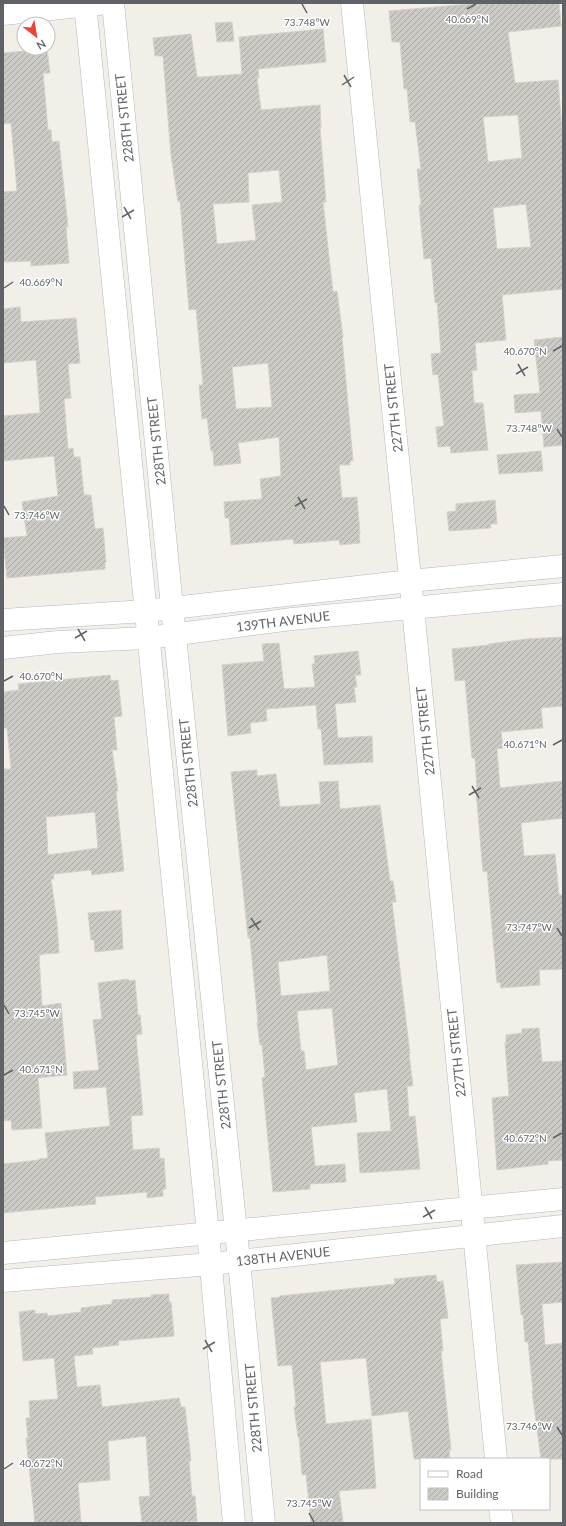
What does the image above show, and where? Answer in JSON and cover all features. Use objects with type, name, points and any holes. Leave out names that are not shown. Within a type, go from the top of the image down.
[{"type":"street","points":[[3,14],[85,4],[110,3]]},
{"type":"street","name":"228TH STREET","points":[[113,3],[264,1523]]},
{"type":"street","name":"227TH STREET","points":[[352,3],[496,1458]]},
{"type":"street","name":"228TH STREET","points":[[85,4],[208,1233],[234,1523]]},
{"type":"street","name":"139TH AVENUE","points":[[3,620],[146,611],[410,581],[563,566]]},
{"type":"street","name":"139TH AVENUE","points":[[3,648],[58,642],[148,638],[292,619],[563,594]]},
{"type":"street","points":[[3,1253],[563,1199]]},
{"type":"street","name":"138TH AVENUE","points":[[3,1281],[211,1264],[474,1234],[563,1226]]},
{"type":"street","points":[[229,1462],[258,1462]]},
{"type":"street","points":[[500,1510],[502,1523]]},
{"type":"building","points":[[481,3],[559,3],[561,26],[508,32],[515,83],[558,80],[563,142],[563,289],[502,295],[506,340],[475,343],[477,370],[472,371],[474,403],[483,403],[488,450],[451,453],[450,446],[438,447],[436,427],[444,426],[438,374],[433,375],[431,354],[441,353],[437,302],[435,303],[431,258],[424,259],[417,169],[421,169],[415,122],[410,122],[407,89],[404,89],[400,42],[392,42],[389,11]],"holes":[[[518,115],[522,158],[488,162],[483,117]],[[526,204],[531,247],[497,249],[493,208]]]},
{"type":"building","points":[[232,22],[234,41],[217,42],[215,23]]},
{"type":"building","points":[[323,29],[326,62],[258,69],[259,78],[257,78],[261,110],[320,105],[320,128],[326,202],[323,202],[333,292],[337,291],[343,337],[353,461],[350,461],[350,465],[339,465],[342,498],[357,497],[360,543],[340,545],[339,540],[294,544],[293,539],[231,545],[229,518],[225,518],[224,502],[262,499],[260,479],[281,476],[279,437],[238,443],[241,463],[214,466],[207,418],[202,419],[199,385],[203,385],[196,309],[189,310],[180,201],[178,202],[171,155],[163,56],[155,56],[153,38],[191,34],[197,77],[202,77],[242,74],[239,37]],"holes":[[[279,170],[282,202],[252,205],[256,240],[217,244],[213,204],[249,202],[248,173]],[[268,363],[272,407],[236,409],[232,367]]]},
{"type":"building","points":[[16,52],[16,56],[48,56],[50,73],[43,73],[48,130],[51,130],[52,142],[59,141],[68,227],[66,227],[69,263],[31,266],[31,261],[3,262],[3,192],[17,191],[11,123],[3,124],[3,53]]},
{"type":"building","points":[[20,307],[21,322],[76,318],[80,363],[68,364],[71,398],[64,399],[68,449],[73,448],[74,457],[80,457],[84,495],[91,495],[95,529],[103,528],[106,562],[105,569],[7,578],[3,538],[27,536],[22,502],[58,496],[54,456],[3,461],[3,416],[40,412],[36,360],[3,363],[3,309]]},
{"type":"building","points":[[563,337],[563,445],[544,447],[541,411],[515,413],[514,395],[540,393],[534,340]]},
{"type":"building","points":[[541,451],[543,471],[499,474],[497,455]]},
{"type":"building","points":[[495,500],[497,524],[490,524],[491,528],[449,531],[447,512],[456,511],[456,504]]},
{"type":"building","points":[[563,637],[563,706],[541,708],[543,728],[501,732],[503,748],[497,749],[500,788],[563,781],[563,818],[521,823],[524,856],[555,854],[559,895],[563,895],[563,969],[539,970],[540,985],[501,988],[500,982],[497,983],[487,871],[483,872],[476,791],[475,758],[472,758],[465,680],[455,681],[452,649],[526,639]]},
{"type":"building","points":[[279,643],[284,689],[315,687],[312,664],[315,664],[314,656],[358,651],[361,675],[355,675],[357,687],[354,687],[356,702],[335,704],[338,738],[372,736],[373,762],[324,765],[321,729],[318,729],[316,705],[266,709],[267,721],[250,723],[251,733],[228,736],[222,665],[264,661],[262,644]]},
{"type":"building","points":[[110,675],[111,681],[118,680],[122,716],[114,717],[117,750],[112,750],[118,791],[116,791],[124,871],[92,875],[91,870],[53,874],[54,879],[51,879],[57,922],[59,953],[39,955],[42,1006],[61,1003],[67,1075],[38,1078],[42,1128],[12,1130],[11,1120],[3,1121],[3,769],[11,769],[7,728],[3,728],[3,692],[19,690],[18,684]],"holes":[[[95,812],[98,848],[48,855],[46,817]]]},
{"type":"building","points":[[257,770],[257,776],[276,774],[280,807],[321,804],[319,782],[338,781],[340,809],[380,805],[390,881],[393,881],[396,902],[392,902],[413,1086],[407,1086],[409,1117],[415,1116],[420,1169],[360,1173],[357,1133],[391,1131],[387,1089],[354,1093],[357,1122],[311,1127],[315,1166],[345,1164],[346,1182],[310,1184],[310,1189],[273,1192],[262,1078],[265,1077],[262,1045],[260,1045],[257,1022],[250,938],[248,938],[231,772]],"holes":[[[327,955],[330,991],[281,996],[278,962]],[[332,1008],[338,1065],[306,1070],[304,1051],[301,1051],[297,1011]]]},
{"type":"building","points":[[121,910],[123,949],[95,952],[94,940],[91,940],[88,913]]},
{"type":"building","points":[[128,979],[129,981],[135,980],[138,1015],[140,1015],[142,1034],[136,1035],[143,1115],[131,1116],[133,1150],[159,1148],[160,1159],[164,1158],[166,1189],[163,1189],[163,1196],[147,1198],[147,1192],[95,1197],[96,1204],[3,1213],[3,1164],[48,1158],[45,1133],[110,1126],[106,1087],[74,1089],[73,1072],[99,1070],[93,1020],[102,1019],[98,983]]},
{"type":"building","points":[[539,1028],[542,1062],[563,1061],[563,1160],[548,1161],[548,1164],[497,1170],[492,1098],[509,1096],[505,1043],[506,1035],[522,1033],[522,1029]]},
{"type":"building","points":[[563,1262],[563,1302],[542,1304],[545,1345],[563,1343],[563,1459],[541,1458],[532,1391],[528,1342],[525,1342],[516,1265]]},
{"type":"building","points":[[436,1275],[437,1282],[443,1281],[448,1318],[440,1319],[443,1351],[441,1351],[451,1450],[449,1450],[450,1458],[414,1459],[408,1411],[372,1416],[366,1358],[320,1362],[326,1424],[371,1419],[376,1488],[339,1491],[343,1522],[311,1523],[306,1474],[302,1475],[299,1437],[294,1407],[296,1407],[292,1365],[278,1366],[271,1298],[395,1284],[394,1279]]},
{"type":"building","points":[[169,1294],[174,1336],[118,1341],[119,1345],[92,1348],[93,1354],[74,1356],[77,1387],[100,1385],[102,1407],[179,1398],[181,1407],[185,1407],[191,1461],[189,1461],[192,1496],[195,1496],[197,1521],[179,1523],[142,1523],[139,1497],[150,1496],[146,1436],[108,1441],[110,1480],[78,1483],[81,1523],[35,1523],[26,1438],[28,1438],[26,1418],[30,1418],[29,1401],[58,1399],[54,1358],[23,1361],[19,1312],[35,1310],[35,1314],[47,1313],[48,1316],[81,1312],[81,1308],[112,1304],[112,1300]]}]
